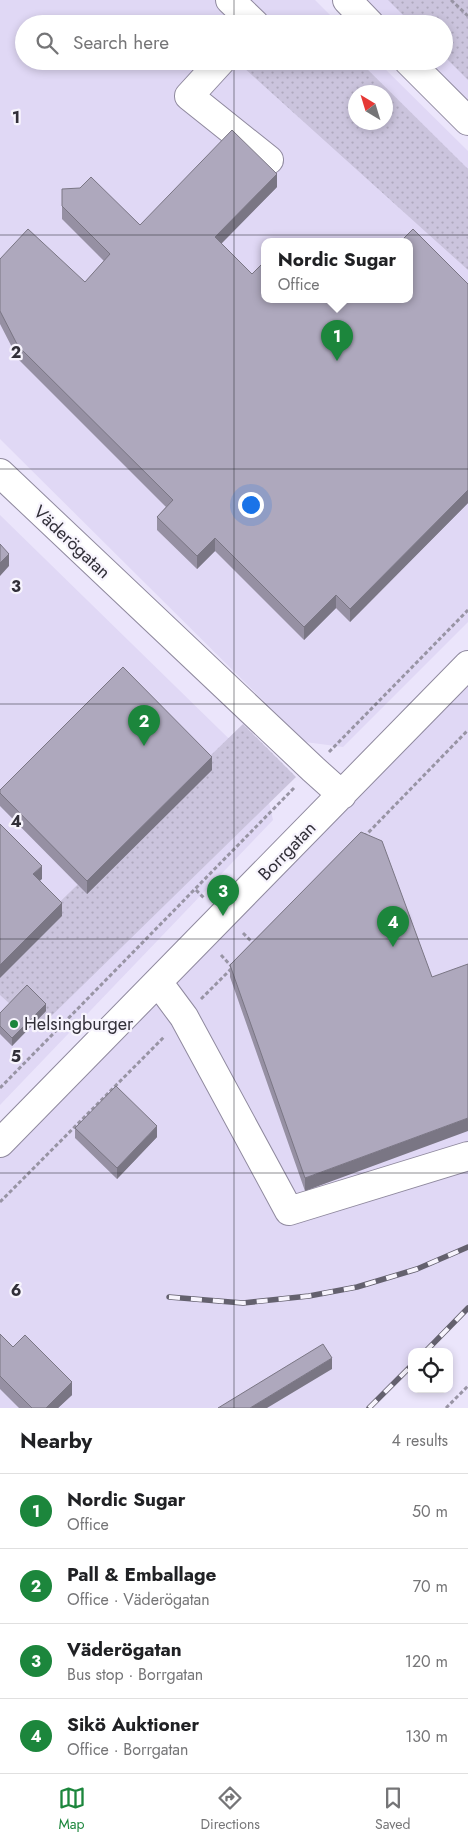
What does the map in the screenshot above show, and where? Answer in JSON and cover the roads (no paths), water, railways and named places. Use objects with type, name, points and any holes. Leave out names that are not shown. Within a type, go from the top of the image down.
[{"type":"street","points":[[230,0],[246,15]]},
{"type":"street","points":[[347,0],[361,15]]},
{"type":"street","points":[[213,70],[188,96],[269,160]]},
{"type":"street","points":[[417,70],[468,122]]},
{"type":"street","name":"Väderögatan","points":[[0,473],[312,769],[342,794]]},
{"type":"street","name":"Borrgatan","points":[[0,1143],[342,794],[464,679]]},
{"type":"street","points":[[158,982],[184,1016],[289,1211],[468,1156]]},
{"type":"railway","points":[[169,1297],[243,1303],[309,1296],[357,1287],[417,1269],[468,1247]]},
{"type":"railway","points":[[429,1348],[468,1308]]},
{"type":"railway","points":[[369,1408],[408,1369]]},
{"type":"place","name":"Nordic Sugar","points":[[337,361]]},
{"type":"place","name":"Pall & Emballage","points":[[144,746]]},
{"type":"place","name":"Väderögatan","points":[[223,916]]},
{"type":"place","name":"Sikö Auktioner","points":[[393,947]]},
{"type":"place","name":"Helsingburger","points":[[14,1024]]}]
